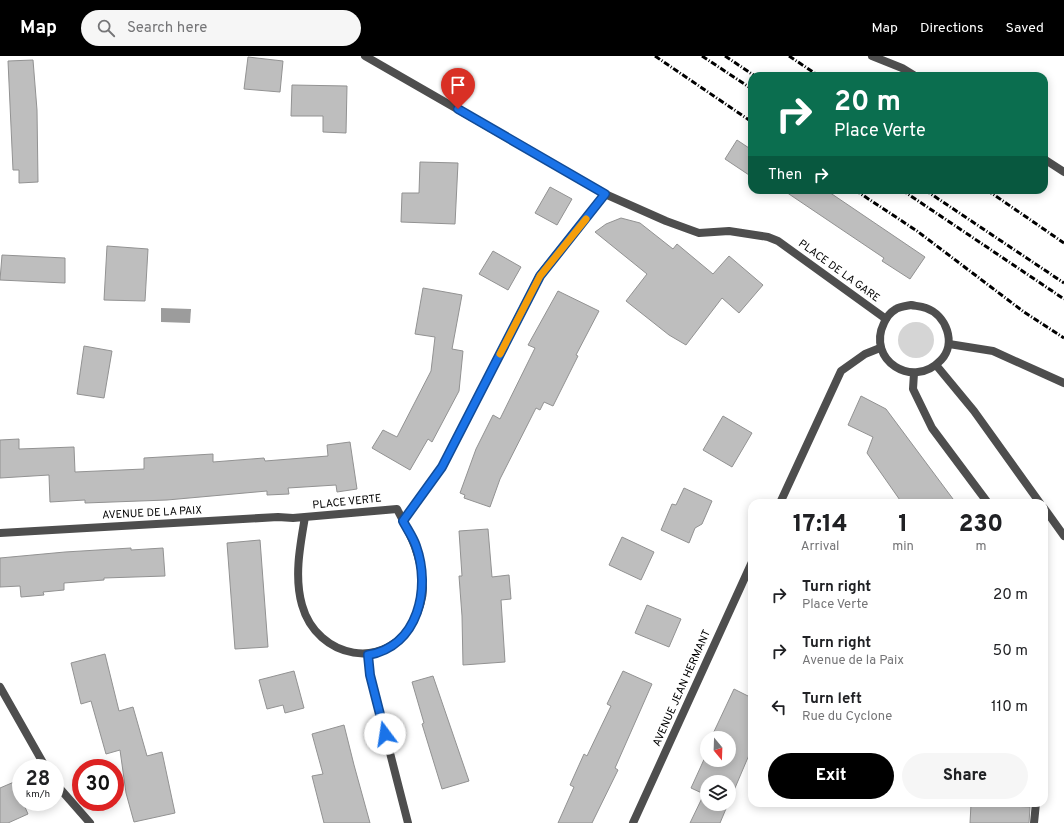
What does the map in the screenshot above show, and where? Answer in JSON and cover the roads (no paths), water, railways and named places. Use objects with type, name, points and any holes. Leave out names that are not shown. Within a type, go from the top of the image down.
[{"type":"street","name":"PLACE DE LA GARE","points":[[365,56],[579,177],[605,194],[698,234],[729,231],[768,238],[778,242],[886,319]]},
{"type":"street","points":[[872,56],[908,72]]},
{"type":"street","points":[[1048,162],[1064,172]]},
{"type":"street","points":[[403,521],[442,467],[540,276],[605,194]]},
{"type":"street","points":[[911,305],[926,308],[940,317],[948,329],[949,344],[945,356],[936,366],[926,371],[914,373],[894,366],[880,348],[879,333],[886,319],[896,309],[911,305]]},
{"type":"street","points":[[949,344],[993,350],[1064,383]]},
{"type":"street","points":[[782,499],[841,371],[865,354],[880,348]]},
{"type":"street","points":[[936,366],[974,411],[1037,499]]},
{"type":"street","points":[[914,373],[913,389],[932,428],[985,499]]},
{"type":"street","name":"PLACE VERTE","points":[[396,509],[416,545],[423,590],[419,609],[409,630],[392,645],[368,655],[339,649],[326,642],[316,632],[306,617],[299,594],[298,572],[305,517],[396,509]]},
{"type":"street","points":[[1048,514],[1064,536]]},
{"type":"street","name":"AVENUE DE LA PAIX","points":[[0,533],[278,517],[305,517]]},
{"type":"street","name":"AVENUE JEAN HERMANT","points":[[633,823],[748,571]]},
{"type":"street","points":[[368,655],[370,675],[408,823]]},
{"type":"street","points":[[0,687],[41,759]]},
{"type":"street","points":[[64,793],[90,823]]},
{"type":"street","points":[[1034,823],[1036,807]]},
{"type":"railway","points":[[655,56],[748,119]]},
{"type":"railway","points":[[702,56],[748,86]]},
{"type":"railway","points":[[725,56],[749,72]]},
{"type":"railway","points":[[789,56],[813,72]]},
{"type":"railway","points":[[861,194],[917,231],[1024,312],[1064,338]]},
{"type":"railway","points":[[908,194],[1064,299]]},
{"type":"railway","points":[[931,194],[1064,283]]},
{"type":"railway","points":[[993,194],[1064,243]]}]
